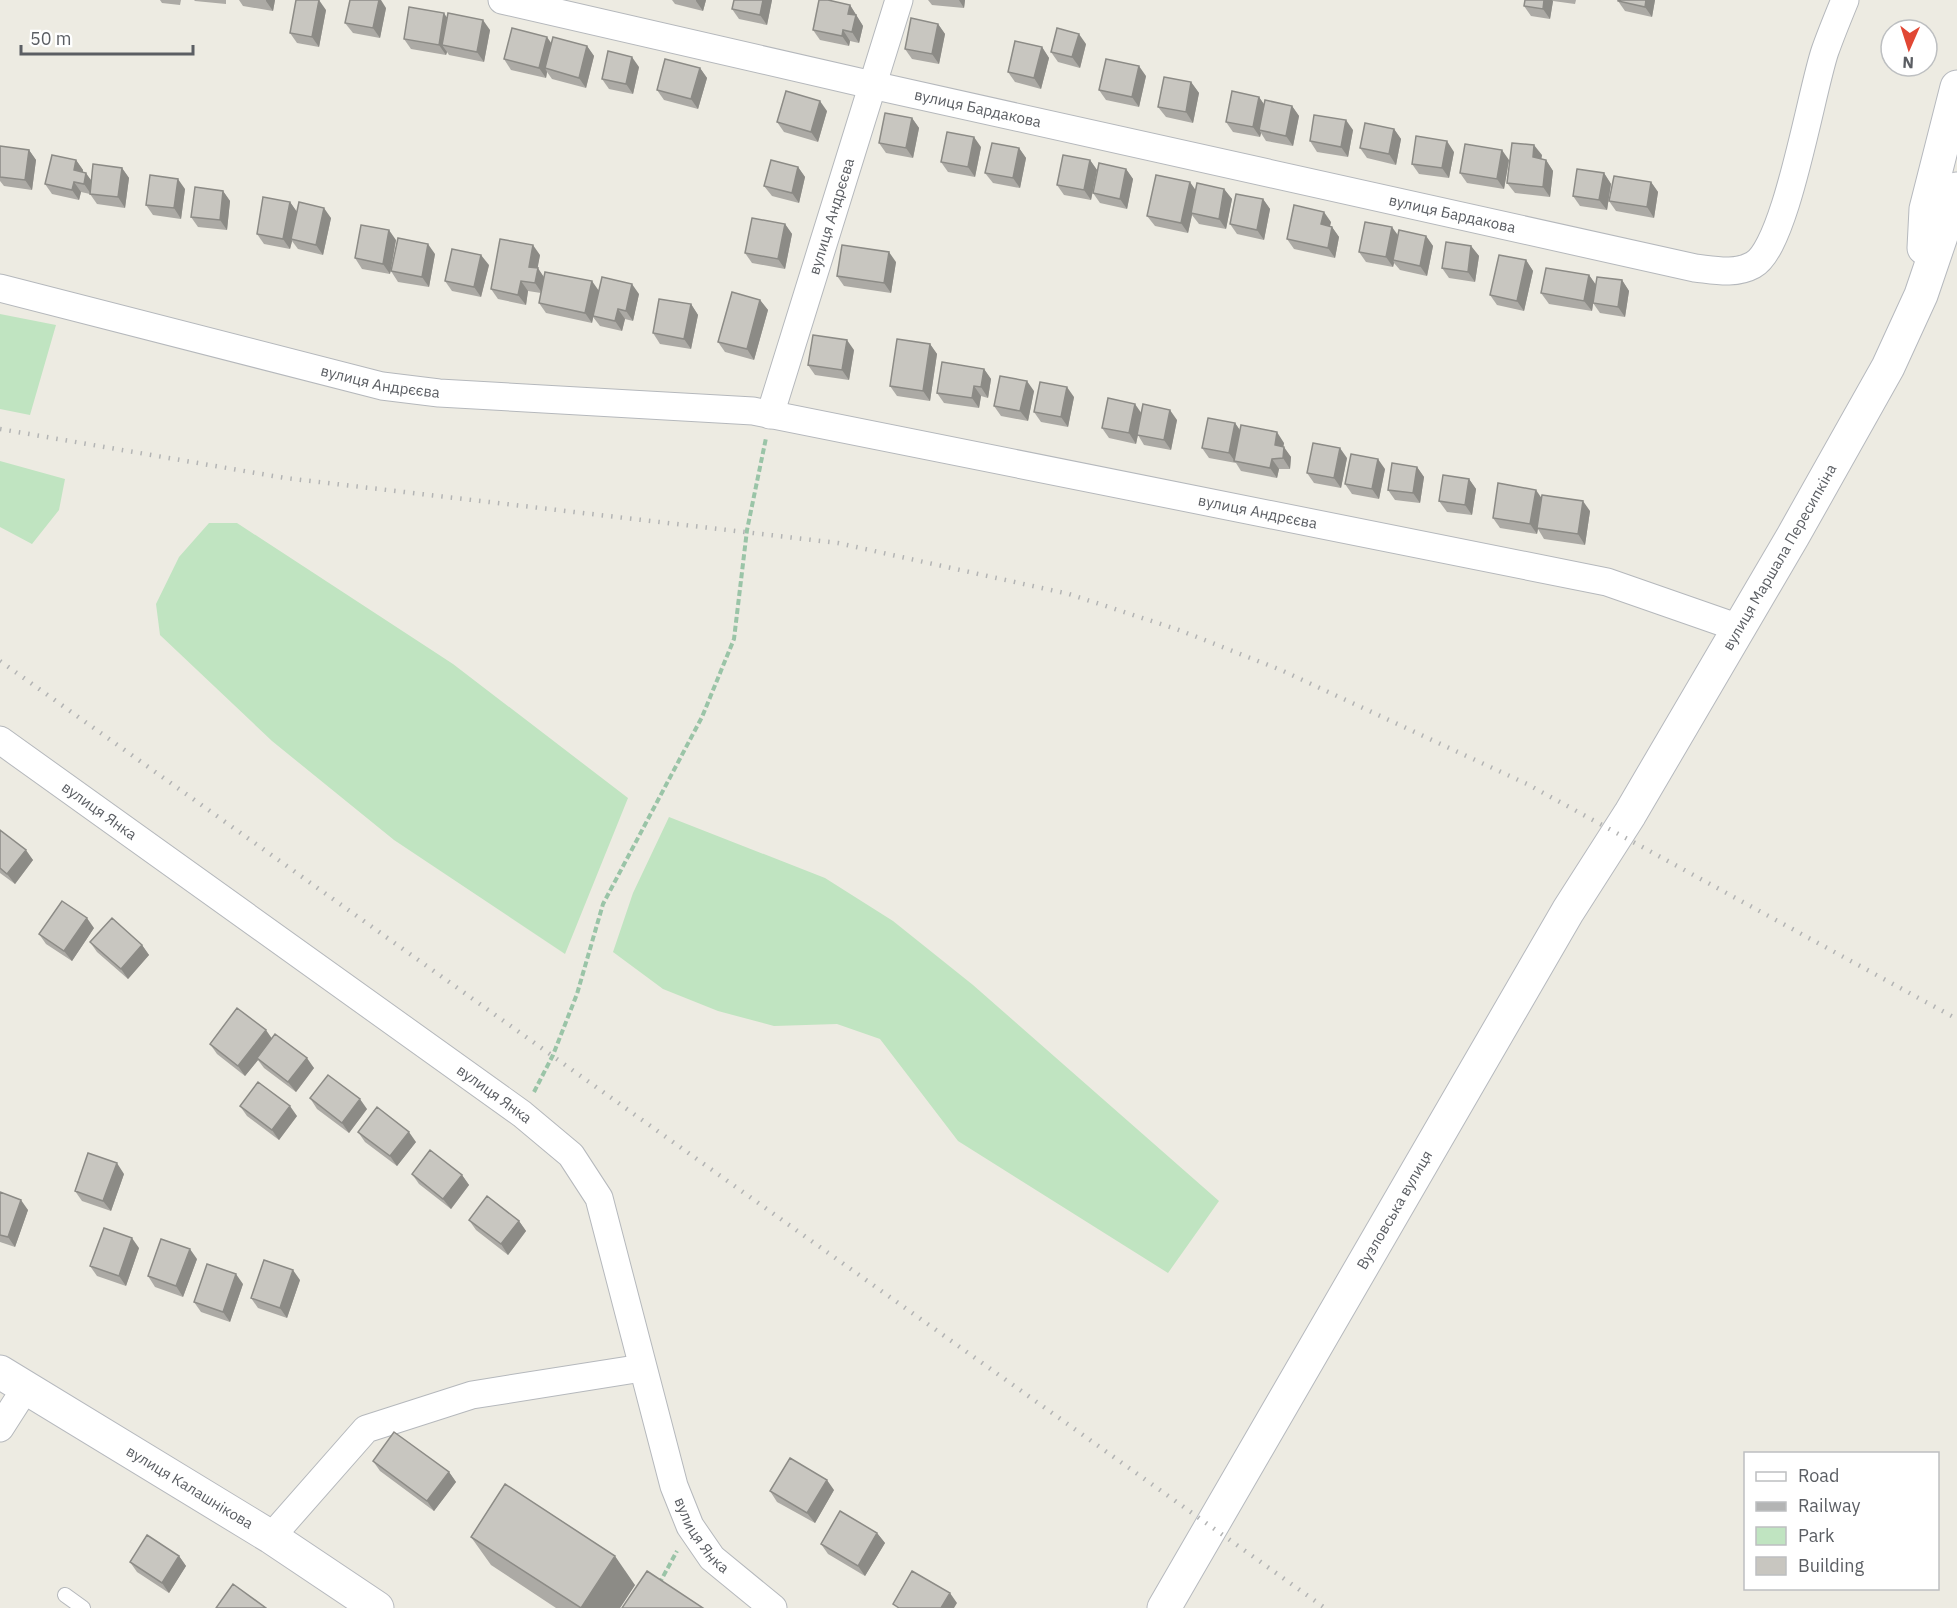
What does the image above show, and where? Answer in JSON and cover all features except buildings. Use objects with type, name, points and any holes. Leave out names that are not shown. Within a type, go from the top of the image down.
[{"type":"main road","name":"вулиця Маршала Пересипкіна","points":[[1921,295],[1926,209],[1957,87]]},
{"type":"main road","name":"вулиця Маршала Пересипкіна","points":[[1630,814],[1883,376],[1921,295],[1957,189]]},
{"type":"main road","name":"Вузловська вулиця","points":[[1164,1608],[1568,911],[1630,814]]},
{"type":"main road","name":"вулиця Калашнікова","points":[[13,1381],[271,1538],[377,1608]]},
{"type":"street","name":"вулиця Бардакова","points":[[502,0],[872,85],[1695,268],[1733,272],[1755,265],[1771,247],[1783,212],[1825,52],[1845,0]]},
{"type":"street","points":[[872,85],[899,0]]},
{"type":"street","name":"вулиця Андрєєва","points":[[770,415],[872,85]]},
{"type":"street","name":"вулиця Андрєєва","points":[[0,288],[382,386],[440,393],[753,411],[1607,582],[1739,628]]},
{"type":"street","name":"вулиця Янка","points":[[0,740],[522,1114],[571,1155],[599,1198],[674,1486],[690,1527],[712,1558],[773,1608]]},
{"type":"street","points":[[271,1538],[366,1429],[472,1395],[642,1368]]},
{"type":"street","points":[[0,1428],[13,1381]]},
{"type":"lane","points":[[65,1595],[82,1608]]},
{"type":"path","points":[[522,1114],[553,1055],[578,994],[603,904],[702,717],[734,639],[747,531],[770,415]]},
{"type":"path","points":[[657,1588],[690,1527]]},
{"type":"green space","points":[[0,314],[56,325],[30,415],[0,409]]},
{"type":"green space","points":[[0,461],[65,479],[59,510],[32,544],[0,527]]},
{"type":"green space","points":[[209,523],[237,523],[453,664],[628,798],[565,954],[394,840],[272,741],[160,635],[156,604],[179,557]]},
{"type":"green space","points":[[669,817],[825,878],[893,921],[973,985],[1219,1201],[1168,1273],[958,1141],[880,1039],[837,1024],[774,1026],[718,1011],[663,989],[613,952],[633,893]]},
{"type":"railway","points":[[0,429],[285,478],[838,543],[1069,594],[1179,630],[1281,670],[1527,784],[1957,1019]]},
{"type":"railway","points":[[0,661],[1325,1608]]}]
